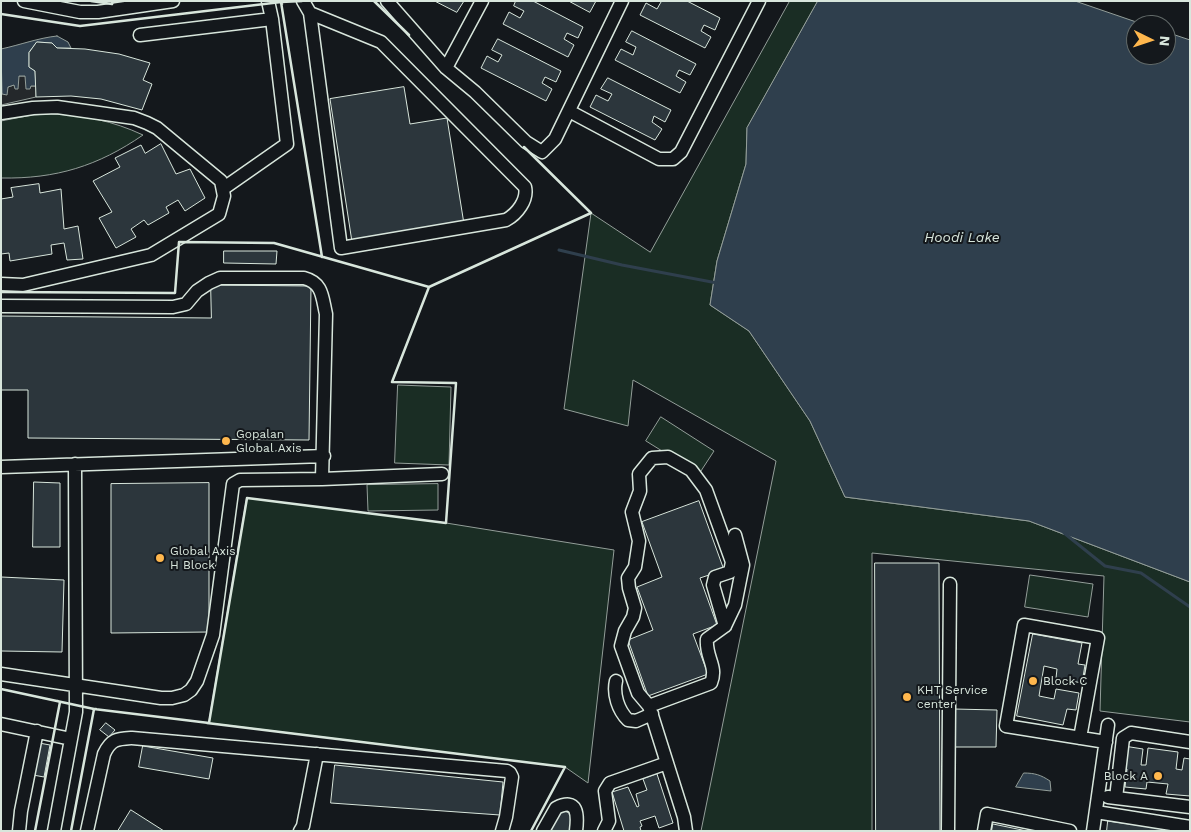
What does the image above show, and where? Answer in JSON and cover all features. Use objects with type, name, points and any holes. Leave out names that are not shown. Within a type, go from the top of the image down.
[{"type":"street","points":[[24,1],[75,11],[99,6],[173,1]]},
{"type":"street","points":[[75,11],[84,1]]},
{"type":"street","points":[[224,188],[286,144],[272,19],[268,1]]},
{"type":"street","points":[[303,1],[310,13],[341,248],[506,220],[515,214],[526,194],[525,187],[382,42],[310,13]]},
{"type":"street","points":[[387,1],[446,68],[475,92],[526,142],[542,152],[555,139],[622,1]]},
{"type":"street","points":[[446,68],[482,1]]},
{"type":"street","points":[[569,111],[659,159],[673,159],[681,152],[759,1]]},
{"type":"street","points":[[140,35],[272,19]]},
{"type":"street","points":[[1,113],[33,108],[57,107],[134,118],[157,128],[221,181],[224,188],[223,204],[219,214],[151,255],[23,285],[1,284]]},
{"type":"street","points":[[1,306],[173,308],[186,304],[197,291],[209,282],[220,278],[304,278],[314,280],[321,291],[326,314],[322,479]]},
{"type":"street","points":[[1,467],[324,456]]},
{"type":"street","points":[[685,830],[684,817],[650,710],[638,693],[621,646],[635,608],[628,578],[635,567],[639,541],[632,512],[640,491],[639,474],[652,458],[668,457],[691,470],[706,490],[732,562],[730,572],[715,577],[713,585],[725,626]]},
{"type":"street","points":[[54,831],[76,712],[75,464]]},
{"type":"street","points":[[1,674],[161,698],[184,695],[191,690],[197,681],[213,635],[233,484],[240,480],[442,474]]},
{"type":"street","points":[[616,680],[614,690],[622,714],[628,720],[636,721],[650,710],[711,683],[714,674],[706,648],[708,639],[725,626],[735,605],[742,565],[734,535]]},
{"type":"street","points":[[948,831],[950,584]]},
{"type":"street","points":[[1080,738],[1098,638],[1024,625],[1006,726],[1080,738],[1106,742]]},
{"type":"street","points":[[1,724],[71,739]]},
{"type":"street","points":[[1094,831],[1108,725]]},
{"type":"street","points":[[19,831],[21,811],[37,731]]},
{"type":"street","points":[[1116,798],[1122,738],[1132,733],[1190,742]]},
{"type":"street","points":[[87,831],[104,754],[108,746],[114,741],[132,738],[507,771],[512,778],[506,818],[502,831]]},
{"type":"street","points":[[300,831],[303,826],[317,754]]},
{"type":"street","points":[[604,831],[609,821],[605,790],[610,783],[667,763]]},
{"type":"street","points":[[1098,795],[1190,807]]},
{"type":"street","points":[[543,831],[556,808],[564,805],[576,810],[578,816],[576,831]]},
{"type":"street","points":[[1096,812],[1190,827],[1188,831]]},
{"type":"street","points":[[984,831],[987,814],[1070,831]]},
{"type":"green space","points":[[790,1],[818,1],[747,128],[746,164],[717,261],[710,305],[749,331],[810,421],[845,497],[1029,521],[1190,582],[1190,722],[1100,711],[1104,576],[872,553],[872,831],[701,831],[776,461],[633,380],[628,426],[564,409],[591,213],[650,252]]},
{"type":"green space","points":[[51,114],[98,120],[121,126],[143,135],[110,155],[76,168],[40,176],[1,178],[1,121],[32,115]]},
{"type":"green space","points":[[398,385],[451,387],[449,465],[395,463]]},
{"type":"green space","points":[[661,417],[714,451],[699,474],[646,441]]},
{"type":"green space","points":[[438,484],[438,510],[368,511],[367,485]]},
{"type":"green space","points":[[247,498],[446,523],[614,550],[588,783],[565,767],[209,723]]},
{"type":"green space","points":[[1030,575],[1093,584],[1088,617],[1025,607]]},
{"type":"shaded area","points":[[19,76],[25,76],[30,86],[36,86],[36,97],[1,105],[1,83],[2,94],[8,87],[14,85]]},
{"type":"water","name":"Hoodi Lake","points":[[818,1],[1075,1],[1126,18],[1126,65],[1176,65],[1176,35],[1190,40],[1190,582],[1029,521],[845,497],[810,421],[749,331],[710,305],[717,261],[746,164],[747,128]]},
{"type":"water","points":[[57,36],[68,42],[71,48],[57,48],[52,43],[37,42],[29,52],[29,67],[35,71],[36,86],[26,89],[25,76],[19,76],[18,89],[15,89],[14,85],[8,87],[7,95],[2,94],[1,49]]},
{"type":"water","points":[[1024,773],[1038,775],[1050,781],[1051,791],[1016,787]]},
{"type":"building","points":[[435,1],[464,1],[457,12]]},
{"type":"building","points":[[516,1],[533,1],[583,27],[578,38],[567,33],[564,39],[574,45],[568,57],[503,24],[509,12],[520,18],[524,11],[514,6]]},
{"type":"building","points":[[569,1],[596,1],[590,12]]},
{"type":"building","points":[[659,1],[687,1],[720,18],[715,30],[704,25],[701,31],[711,37],[705,48],[640,15],[646,3],[657,9],[661,2]]},
{"type":"building","points":[[632,31],[696,64],[690,75],[679,70],[676,76],[686,82],[680,93],[615,60],[621,49],[633,55],[636,47],[626,42]]},
{"type":"building","points":[[498,39],[561,71],[556,82],[545,77],[542,83],[552,89],[546,101],[481,68],[487,56],[498,62],[502,55],[492,50]]},
{"type":"building","points":[[37,42],[52,43],[57,48],[85,49],[119,54],[150,63],[143,80],[152,84],[142,110],[101,99],[71,96],[36,97],[35,71],[29,67],[29,53]]},
{"type":"building","points":[[608,78],[671,110],[665,122],[654,116],[652,122],[662,129],[655,140],[590,107],[596,95],[608,101],[612,94],[601,89]]},
{"type":"building","points":[[404,87],[410,124],[447,118],[464,224],[352,242],[330,99]]},
{"type":"building","points":[[161,144],[176,174],[190,169],[205,198],[185,211],[178,200],[166,207],[169,213],[148,225],[144,220],[131,229],[136,237],[116,248],[99,218],[112,212],[93,181],[120,167],[115,158],[141,145],[145,153]]},
{"type":"building","points":[[39,184],[40,193],[61,189],[64,229],[78,226],[83,259],[67,260],[64,243],[51,245],[52,254],[10,261],[9,253],[1,254],[1,199],[13,197],[11,188]]},
{"type":"building","points":[[224,251],[277,251],[276,264],[224,263]]},
{"type":"building","points":[[211,285],[311,286],[309,440],[28,438],[28,390],[1,390],[1,316],[211,318]]},
{"type":"building","points":[[34,482],[60,483],[60,547],[33,547]]},
{"type":"building","name":"Global Axis H Block","points":[[209,483],[209,632],[111,633],[111,484]]},
{"type":"building","points":[[699,501],[724,570],[700,578],[717,625],[693,634],[708,674],[648,696],[628,640],[653,630],[637,587],[662,577],[642,522]]},
{"type":"building","name":"KHT Service center","points":[[875,563],[939,563],[940,831],[876,831]]},
{"type":"building","points":[[1,577],[64,580],[62,652],[1,651]]},
{"type":"building","name":"Block C","points":[[1033,634],[1082,643],[1078,664],[1085,665],[1082,683],[1056,678],[1057,669],[1044,666],[1039,696],[1054,699],[1056,689],[1079,693],[1076,710],[1067,709],[1063,725],[1017,716]]},
{"type":"building","points":[[954,709],[997,710],[996,747],[953,747]]},
{"type":"building","points":[[106,723],[115,730],[109,737],[100,730]]},
{"type":"building","points":[[39,743],[50,745],[44,777],[33,775]]},
{"type":"building","points":[[143,746],[213,758],[209,779],[139,767]]},
{"type":"building","name":"Block A","points":[[1124,746],[1143,749],[1141,765],[1146,765],[1148,748],[1178,752],[1176,769],[1182,770],[1184,758],[1190,759],[1190,796],[1166,794],[1168,784],[1147,782],[1146,789],[1125,787],[1127,769],[1121,768]]},
{"type":"building","points":[[335,765],[503,782],[500,815],[331,803]]},
{"type":"building","points":[[657,774],[673,823],[659,828],[655,816],[640,821],[641,831],[624,831],[612,792],[628,787],[637,807],[639,806],[636,794],[647,790],[643,779]]},
{"type":"building","points":[[560,809],[574,815],[571,831],[547,831]]},
{"type":"building","points":[[131,810],[164,831],[118,831]]},
{"type":"building","points":[[1108,821],[1179,831],[1107,831]]},
{"type":"building","points":[[993,824],[1027,831],[992,831]]},
{"type":"waterway","points":[[559,250],[622,265],[717,283]]},
{"type":"waterway","points":[[1064,533],[1105,566],[1141,573],[1190,607]]},
{"type":"wall","points":[[91,1],[112,4],[113,1]]},
{"type":"wall","points":[[282,4],[281,2],[302,1]]},
{"type":"wall","points":[[374,1],[409,35]]},
{"type":"wall","points":[[1,14],[80,26],[281,2],[322,257]]},
{"type":"wall","points":[[429,287],[591,213],[524,147]]},
{"type":"wall","points":[[1,292],[175,293],[179,242],[274,243],[429,287],[392,382],[456,383],[446,523],[247,498],[209,723],[94,709],[1,689]]},
{"type":"wall","points":[[35,831],[60,702],[58,701]]},
{"type":"wall","points":[[71,831],[94,709],[96,709]]},
{"type":"wall","points":[[207,723],[565,767],[531,831]]},
{"type":"place","name":"Gopalan Global Axis","points":[[226,441]]},
{"type":"place","name":"Global Axis H Block","points":[[160,558]]},
{"type":"place","name":"Block C","points":[[1033,681]]},
{"type":"place","name":"KHT Service center","points":[[907,697]]},
{"type":"place","name":"Block A","points":[[1158,776]]}]
